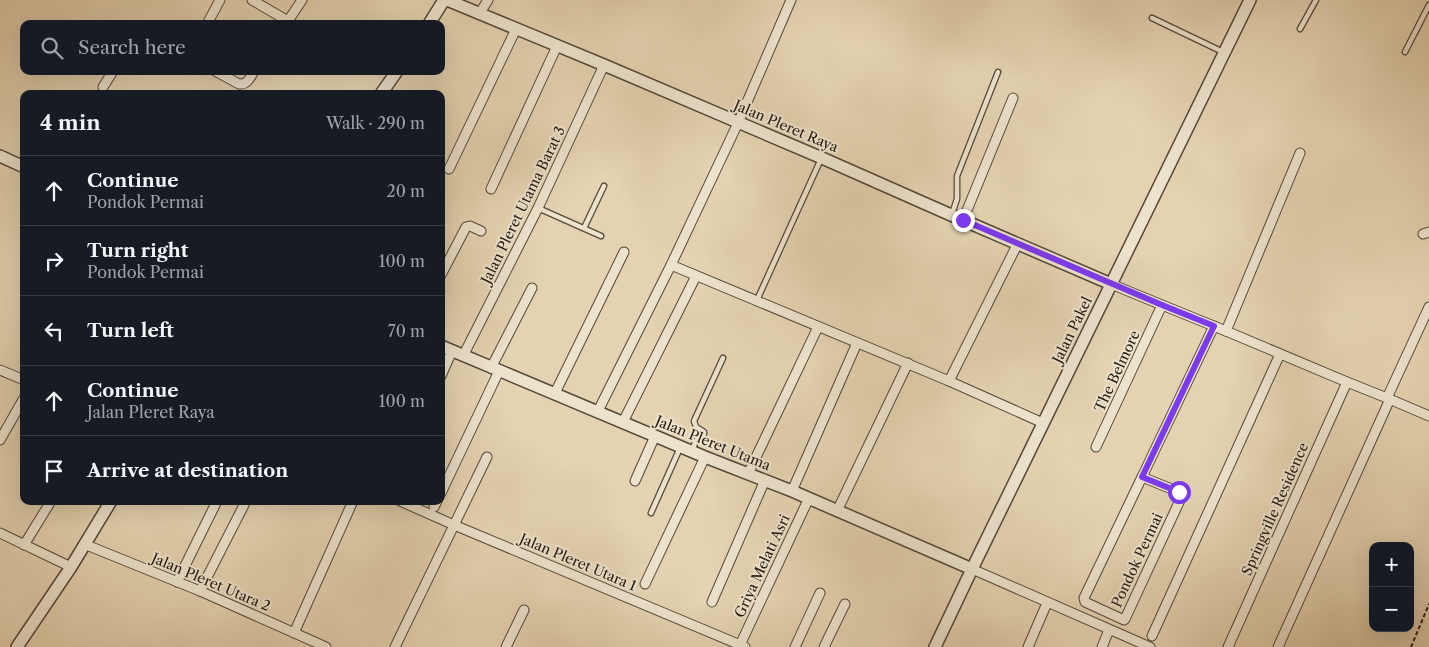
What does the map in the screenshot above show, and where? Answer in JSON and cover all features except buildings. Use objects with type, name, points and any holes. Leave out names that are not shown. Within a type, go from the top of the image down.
[{"type":"street","points":[[208,20],[220,0]]},
{"type":"street","points":[[252,0],[282,20]]},
{"type":"street","points":[[289,20],[302,0]]},
{"type":"street","points":[[432,20],[446,0]]},
{"type":"street","name":"Jalan Pleret Raya","points":[[446,0],[822,158],[1111,284]]},
{"type":"street","points":[[480,14],[488,0]]},
{"type":"street","points":[[598,411],[671,265],[738,123],[791,0]]},
{"type":"street","name":"Jalan Pakel","points":[[935,647],[1250,0]]},
{"type":"street","points":[[449,169],[516,29]]},
{"type":"street","points":[[490,189],[557,46]]},
{"type":"street","name":"Jalan Pleret Utama Barat 3","points":[[445,371],[458,354],[538,208],[604,65]]},
{"type":"street","points":[[103,87],[110,75]]},
{"type":"street","points":[[222,75],[242,84],[247,82],[251,75]]},
{"type":"street","points":[[384,90],[394,75]]},
{"type":"street","points":[[963,220],[1013,98]]},
{"type":"street","points":[[1226,330],[1300,153]]},
{"type":"street","points":[[0,156],[20,165]]},
{"type":"street","points":[[445,267],[466,227],[470,226],[481,231]]},
{"type":"street","points":[[949,381],[1018,244]]},
{"type":"street","points":[[555,393],[624,252]]},
{"type":"street","points":[[671,265],[908,363],[1043,423]]},
{"type":"street","points":[[623,422],[696,276]]},
{"type":"street","points":[[1111,284],[1226,330],[1429,416]]},
{"type":"street","points":[[445,484],[532,288]]},
{"type":"street","name":"The Belmore","points":[[1096,448],[1162,305]]},
{"type":"street","points":[[1278,647],[1429,307]]},
{"type":"street","name":"Pondok Permai","points":[[1142,477],[1179,492],[1181,498],[1124,620],[1085,602],[1084,598],[1214,326]]},
{"type":"street","points":[[748,474],[818,327]]},
{"type":"street","points":[[792,491],[857,343]]},
{"type":"street","name":"Jalan Pleret Utama","points":[[445,348],[705,457],[809,498],[972,569]]},
{"type":"street","points":[[1152,636],[1280,354]]},
{"type":"street","points":[[837,511],[908,363]]},
{"type":"street","points":[[0,370],[20,378]]},
{"type":"street","name":"Springville Residence","points":[[1228,647],[1347,382]]},
{"type":"street","points":[[0,440],[20,405]]},
{"type":"street","points":[[635,481],[655,436]]},
{"type":"street","points":[[395,647],[487,457]]},
{"type":"street","points":[[645,584],[705,457]]},
{"type":"street","points":[[712,602],[765,480]]},
{"type":"street","name":"Griya Melati Asri","points":[[743,646],[809,498]]},
{"type":"street","points":[[24,545],[49,505]]},
{"type":"street","points":[[17,647],[108,505]]},
{"type":"street","points":[[177,582],[215,505]]},
{"type":"street","points":[[200,591],[244,505]]},
{"type":"street","points":[[294,633],[351,505]]},
{"type":"street","name":"Jalan Pleret Utara 1","points":[[409,505],[743,646]]},
{"type":"street","points":[[0,533],[70,567]]},
{"type":"street","name":"Jalan Pleret Utara 2","points":[[84,544],[200,591],[326,647]]},
{"type":"street","points":[[972,569],[1150,647]]},
{"type":"street","points":[[794,647],[820,593]]},
{"type":"street","points":[[1028,647],[1047,603]]},
{"type":"street","points":[[824,647],[845,604]]},
{"type":"street","points":[[506,647],[524,610]]},
{"type":"street","points":[[1102,647],[1109,630]]},
{"type":"lane","points":[[1300,29],[1316,0]]},
{"type":"lane","points":[[1405,52],[1429,5]]},
{"type":"lane","points":[[1152,18],[1224,54]]},
{"type":"lane","points":[[951,215],[957,199],[957,176],[998,72]]},
{"type":"lane","points":[[757,302],[822,158]]},
{"type":"lane","points":[[584,228],[604,186]]},
{"type":"lane","points":[[538,208],[601,236]]},
{"type":"lane","points":[[651,513],[686,449],[704,434],[704,432],[696,427],[694,421],[723,358]]},
{"type":"path","points":[[1411,647],[1429,604]]},
{"type":"route","points":[[963,220],[1214,326],[1142,477],[1179,492]]}]
